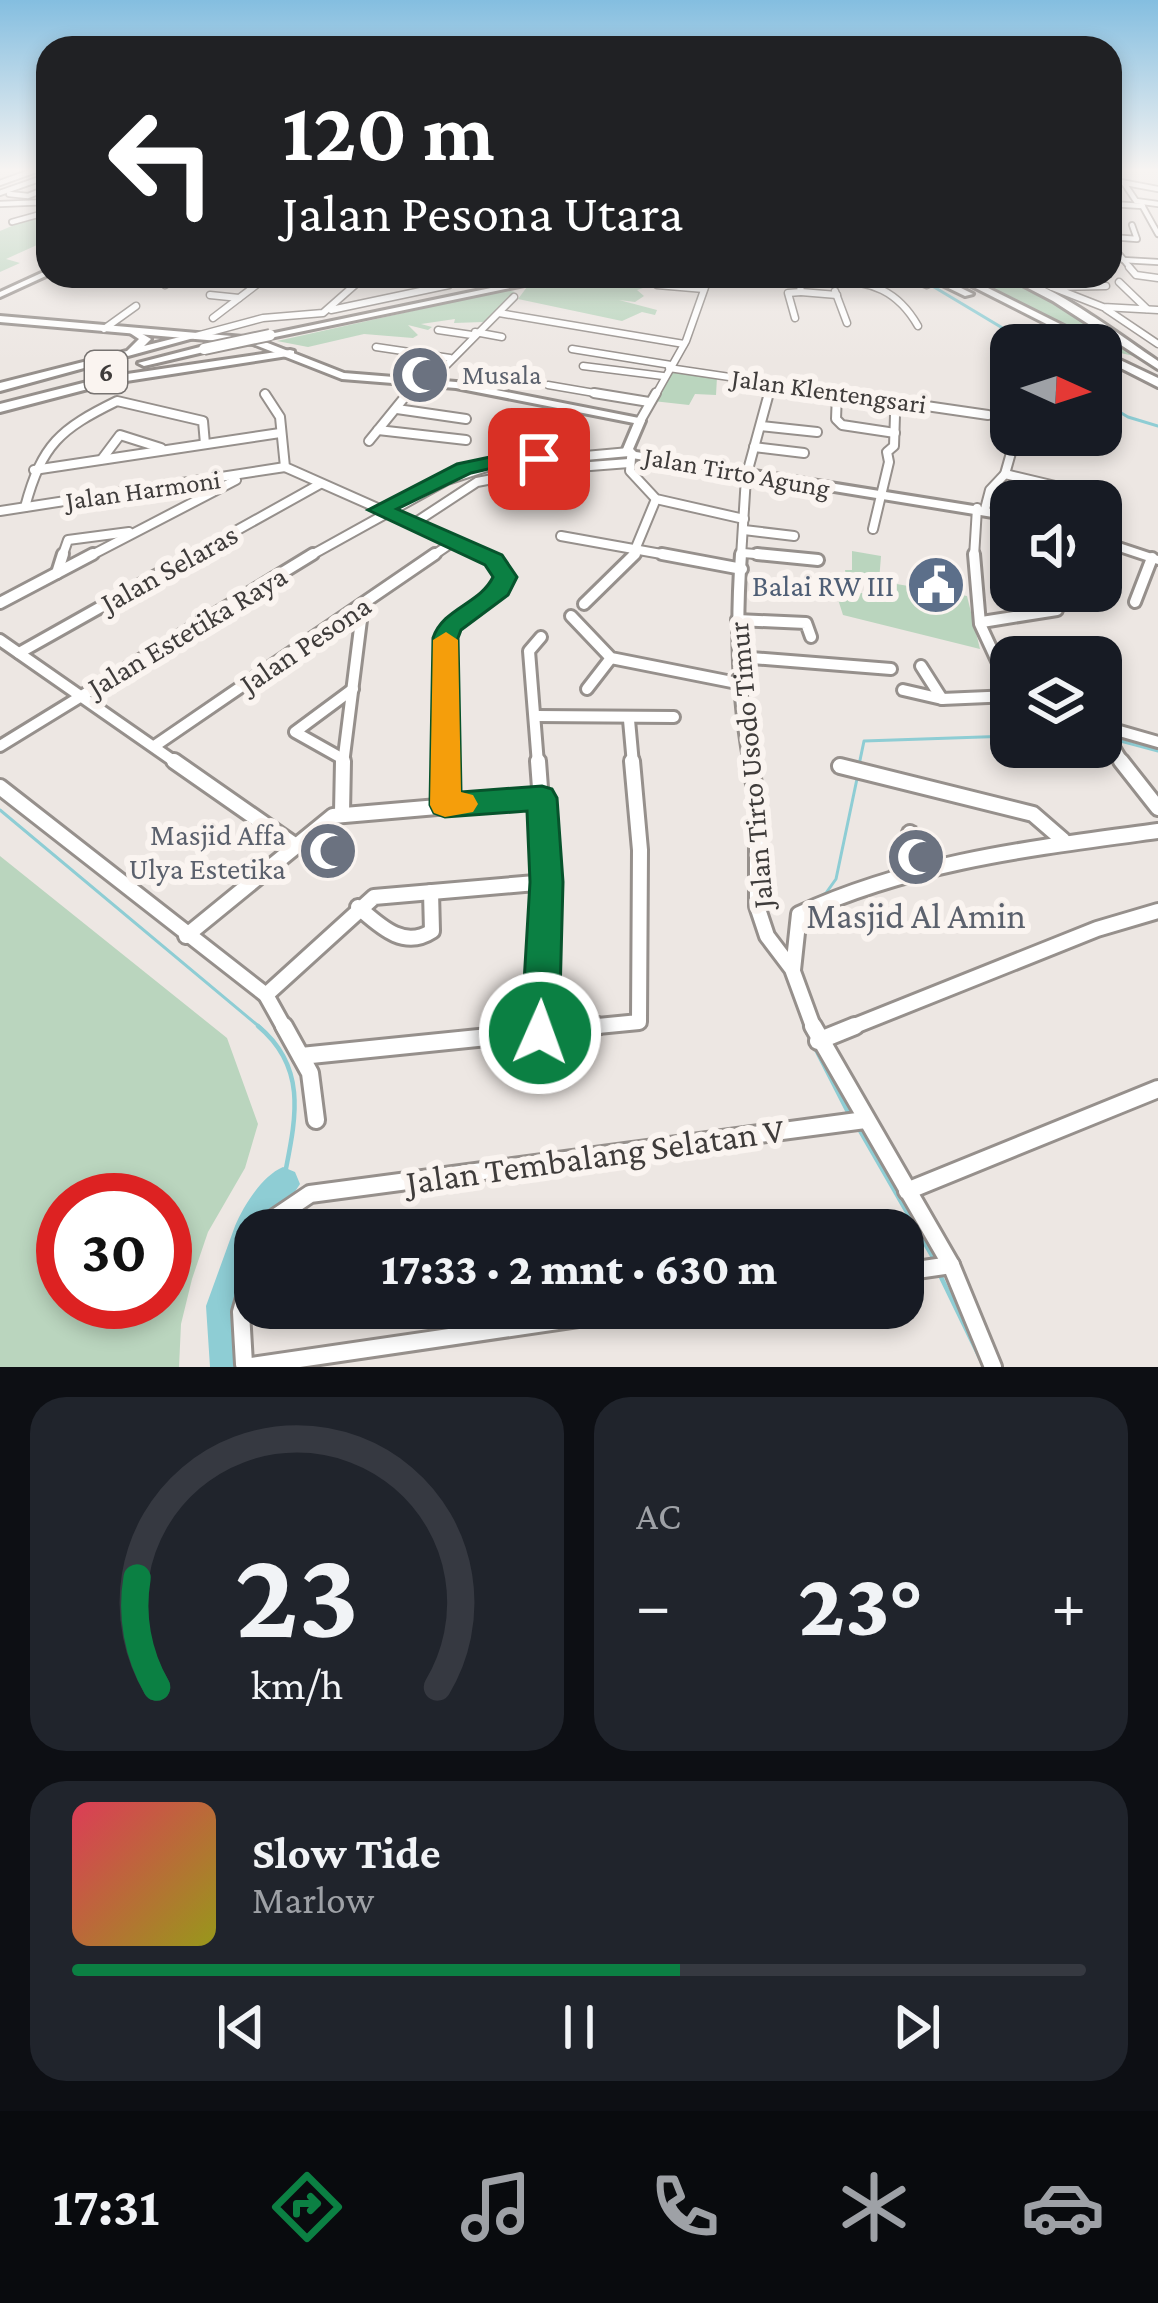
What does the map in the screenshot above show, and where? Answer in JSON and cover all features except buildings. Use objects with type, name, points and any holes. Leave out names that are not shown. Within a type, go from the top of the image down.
[{"type":"highway","name":"6","points":[[4,399],[192,340],[262,337],[485,288]]},
{"type":"highway","name":"6","points":[[4,399],[205,349],[503,288]]},
{"type":"highway","points":[[945,288],[1035,324]]},
{"type":"highway","points":[[968,288],[1039,324]]},
{"type":"highway","points":[[981,288],[1051,324]]},
{"type":"highway","points":[[1035,288],[1158,366]]},
{"type":"highway","points":[[123,355],[146,339],[132,331]]},
{"type":"highway","points":[[233,359],[260,352],[262,337]]},
{"type":"highway","points":[[4,399],[123,355],[192,340]]},
{"type":"highway","points":[[4,399],[290,353]]},
{"type":"highway","points":[[1122,360],[1158,379]]},
{"type":"main road","points":[[0,295],[36,278]]},
{"type":"main road","points":[[0,319],[192,340]]},
{"type":"main road","name":"Jalan Tirto Agung","points":[[262,337],[342,376],[424,381],[640,421],[630,455],[746,477],[990,510]]},
{"type":"main road","points":[[1122,548],[1155,559]]},
{"type":"street","points":[[1122,242],[1142,234]]},
{"type":"street","points":[[1137,244],[1155,262]]},
{"type":"street","points":[[1123,260],[1155,262]]},
{"type":"street","points":[[1123,260],[1136,275],[1158,278]]},
{"type":"street","points":[[1122,285],[1148,309]]},
{"type":"street","points":[[192,340],[251,288]]},
{"type":"street","points":[[328,311],[352,288]]},
{"type":"street","points":[[192,340],[220,328],[435,288]]},
{"type":"street","points":[[640,421],[684,344],[704,289],[692,288]]},
{"type":"street","points":[[800,288],[801,292]]},
{"type":"street","points":[[835,288],[847,323]]},
{"type":"street","points":[[881,288],[907,307],[917,326]]},
{"type":"street","points":[[1057,288],[1103,307],[1158,344]]},
{"type":"street","points":[[795,318],[788,293],[837,295]]},
{"type":"street","points":[[210,296],[238,298]]},
{"type":"street","points":[[369,442],[424,381],[514,297]]},
{"type":"street","points":[[104,329],[136,306]]},
{"type":"street","points":[[1103,307],[1158,310]]},
{"type":"street","points":[[499,313],[684,344]]},
{"type":"street","points":[[212,319],[220,328]]},
{"type":"street","points":[[438,330],[502,337]]},
{"type":"street","points":[[1138,333],[1158,333]]},
{"type":"street","points":[[376,347],[450,358]]},
{"type":"street","points":[[572,349],[668,370]]},
{"type":"street","points":[[583,366],[668,370]]},
{"type":"street","name":"Jalan Klentengsari","points":[[668,370],[988,416]]},
{"type":"street","name":"Jalan Tirto Usodo Timur","points":[[772,383],[746,477],[737,620],[737,683],[757,801],[757,906],[766,936],[789,966],[818,1041],[951,1265],[993,1367]]},
{"type":"street","points":[[548,386],[649,402]]},
{"type":"street","points":[[837,391],[836,419],[842,425],[895,433]]},
{"type":"street","points":[[265,394],[275,400],[283,420],[285,467],[494,560],[505,577],[500,590],[449,627],[446,638],[445,805]]},
{"type":"street","points":[[25,507],[34,470],[58,430],[120,400],[203,421],[205,444]]},
{"type":"street","points":[[397,409],[466,419]]},
{"type":"street","points":[[873,529],[896,415]]},
{"type":"street","points":[[761,426],[817,432]]},
{"type":"street","points":[[378,430],[466,440]]},
{"type":"street","points":[[34,470],[280,433]]},
{"type":"street","points":[[101,459],[120,436],[164,449]]},
{"type":"street","points":[[754,447],[804,453]]},
{"type":"street","points":[[412,524],[477,482],[630,455],[630,471],[656,499],[794,536]]},
{"type":"street","name":"Jalan Estetika Raya","points":[[0,746],[380,513],[475,469],[538,456],[630,455]]},
{"type":"street","points":[[990,658],[970,579],[981,508],[1005,474],[1010,456]]},
{"type":"street","name":"Jalan Harmoni","points":[[0,511],[285,467]]},
{"type":"street","points":[[1005,474],[1030,480]]},
{"type":"street","points":[[0,604],[246,475]]},
{"type":"street","name":"Jalan Selaras","points":[[19,653],[320,484]]},
{"type":"street","points":[[584,604],[636,553],[656,499]]},
{"type":"street","points":[[57,574],[68,540],[133,532]]},
{"type":"street","points":[[561,536],[742,569]]},
{"type":"street","name":"Jalan Pesona","points":[[156,745],[453,542]]},
{"type":"street","points":[[743,553],[818,560]]},
{"type":"street","points":[[1135,602],[1155,559]]},
{"type":"street","points":[[342,812],[343,759],[363,604]]},
{"type":"street","points":[[982,622],[1044,612]]},
{"type":"street","points":[[571,616],[610,658],[737,683]]},
{"type":"street","points":[[737,620],[806,622],[811,637]]},
{"type":"street","points":[[540,1033],[547,882],[529,651],[541,637]]},
{"type":"street","points":[[0,640],[293,844]]},
{"type":"street","points":[[739,657],[891,669]]},
{"type":"street","points":[[587,688],[610,658]]},
{"type":"street","points":[[921,666],[942,699]]},
{"type":"street","points":[[343,759],[299,738],[296,732],[353,689]]},
{"type":"street","points":[[903,690],[942,699],[990,696]]},
{"type":"street","points":[[536,716],[674,717]]},
{"type":"street","points":[[301,1056],[632,1025],[642,1016],[640,850],[628,720]]},
{"type":"street","points":[[1122,736],[1158,742]]},
{"type":"street","points":[[1122,758],[1158,808]]},
{"type":"street","points":[[840,766],[1034,814],[1063,840]]},
{"type":"street","points":[[0,787],[266,995],[310,1073],[316,1120]]},
{"type":"street","points":[[186,936],[293,844],[342,812],[542,798]]},
{"type":"street","points":[[789,966],[799,914],[840,892],[898,873],[1063,840],[1158,831]]},
{"type":"street","points":[[898,873],[910,833]]},
{"type":"street","points":[[266,995],[374,897],[547,882]]},
{"type":"street","points":[[358,907],[392,936],[424,937],[432,931],[431,892]]},
{"type":"street","points":[[818,1041],[1097,929],[1158,911]]},
{"type":"street","points":[[907,1191],[1158,1089]]},
{"type":"street","name":"Jalan Tembalang Selatan V","points":[[286,1209],[310,1194],[865,1120]]},
{"type":"street","points":[[924,1269],[951,1265]]},
{"type":"street","points":[[243,1329],[244,1366],[500,1329]]},
{"type":"green space","points":[[0,234],[36,234],[36,245],[6,259],[20,263],[0,272]]},
{"type":"green space","points":[[526,288],[643,288],[637,290],[644,296],[635,302],[619,300],[657,310],[655,315],[642,312],[622,321],[518,299]]},
{"type":"green space","points":[[991,288],[1024,288],[1088,324],[1061,324]]},
{"type":"green space","points":[[515,292],[483,322],[454,323],[455,319],[421,324],[432,327],[428,330],[408,325],[418,335],[413,338],[364,334],[308,347],[277,341]]},
{"type":"green space","points":[[669,371],[717,377],[716,395],[695,394],[689,405],[653,401]]},
{"type":"green space","points":[[852,551],[881,556],[879,581],[967,596],[980,649],[843,615],[836,593],[869,593],[864,577],[846,576],[845,570],[852,570]]},
{"type":"green space","points":[[0,856],[227,1038],[258,1124],[245,1168],[208,1232],[192,1279],[192,1173],[36,1173],[36,1329],[181,1329],[179,1367],[0,1367]]},
{"type":"waterway","points":[[936,288],[996,324]]},
{"type":"waterway","points":[[1122,413],[1158,426]]},
{"type":"waterway","points":[[859,765],[864,741],[990,737]]},
{"type":"waterway","points":[[1122,741],[1158,751]]},
{"type":"waterway","points":[[806,904],[826,893],[836,879],[858,774]]},
{"type":"waterway","points":[[0,810],[262,1029]]},
{"type":"waterway","points":[[787,950],[792,918]]},
{"type":"waterway","points":[[789,977],[804,1026]]},
{"type":"waterway","points":[[258,1026],[275,1043],[292,1080],[294,1120],[283,1184]]},
{"type":"waterway","points":[[804,1026],[850,1116]]},
{"type":"waterway","points":[[859,1129],[935,1261]]},
{"type":"waterway","points":[[229,1367],[224,1306],[252,1226],[283,1184]]},
{"type":"waterway","points":[[940,1275],[983,1364]]},
{"type":"slow traffic","points":[[446,640],[445,805],[462,804]]},
{"type":"place","name":"Musala","points":[[420,375]]},
{"type":"place","name":"Balai RW III","points":[[936,585]]},
{"type":"place","name":"Masjid Affa Ulya Estetika","points":[[328,851]]},
{"type":"place","name":"Masjid Al Amin","points":[[916,857]]},
{"type":"route","points":[[539,459],[538,453],[527,454],[464,468],[379,510],[494,560],[505,577],[500,590],[449,627],[446,638],[445,805],[542,798],[547,882],[540,1033]]}]
